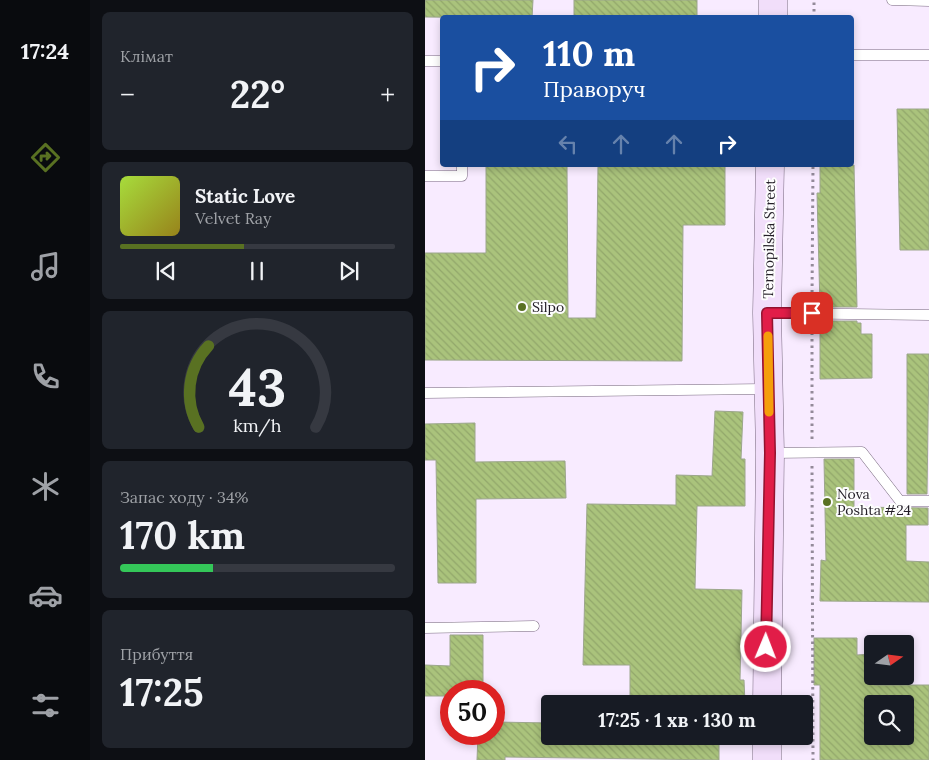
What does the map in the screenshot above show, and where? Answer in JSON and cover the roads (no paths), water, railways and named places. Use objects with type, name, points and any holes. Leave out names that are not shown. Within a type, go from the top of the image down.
[{"type":"main road","points":[[773,0],[773,15]]},
{"type":"main road","name":"Ternopilska Street","points":[[767,695],[770,453],[767,313],[771,167]]},
{"type":"main road","points":[[767,745],[767,760]]},
{"type":"lane","points":[[892,0],[929,1]]},
{"type":"lane","points":[[854,55],[929,55]]},
{"type":"lane","points":[[425,61],[440,61]]},
{"type":"lane","points":[[425,176],[462,176],[462,167]]},
{"type":"lane","points":[[767,313],[929,315]]},
{"type":"lane","points":[[425,393],[769,389]]},
{"type":"lane","points":[[770,453],[862,452],[900,501],[929,501]]},
{"type":"lane","points":[[425,628],[534,626]]},
{"type":"place","name":"Silpo","points":[[522,307]]},
{"type":"place","name":"Nova Poshta #24","points":[[827,502]]}]
